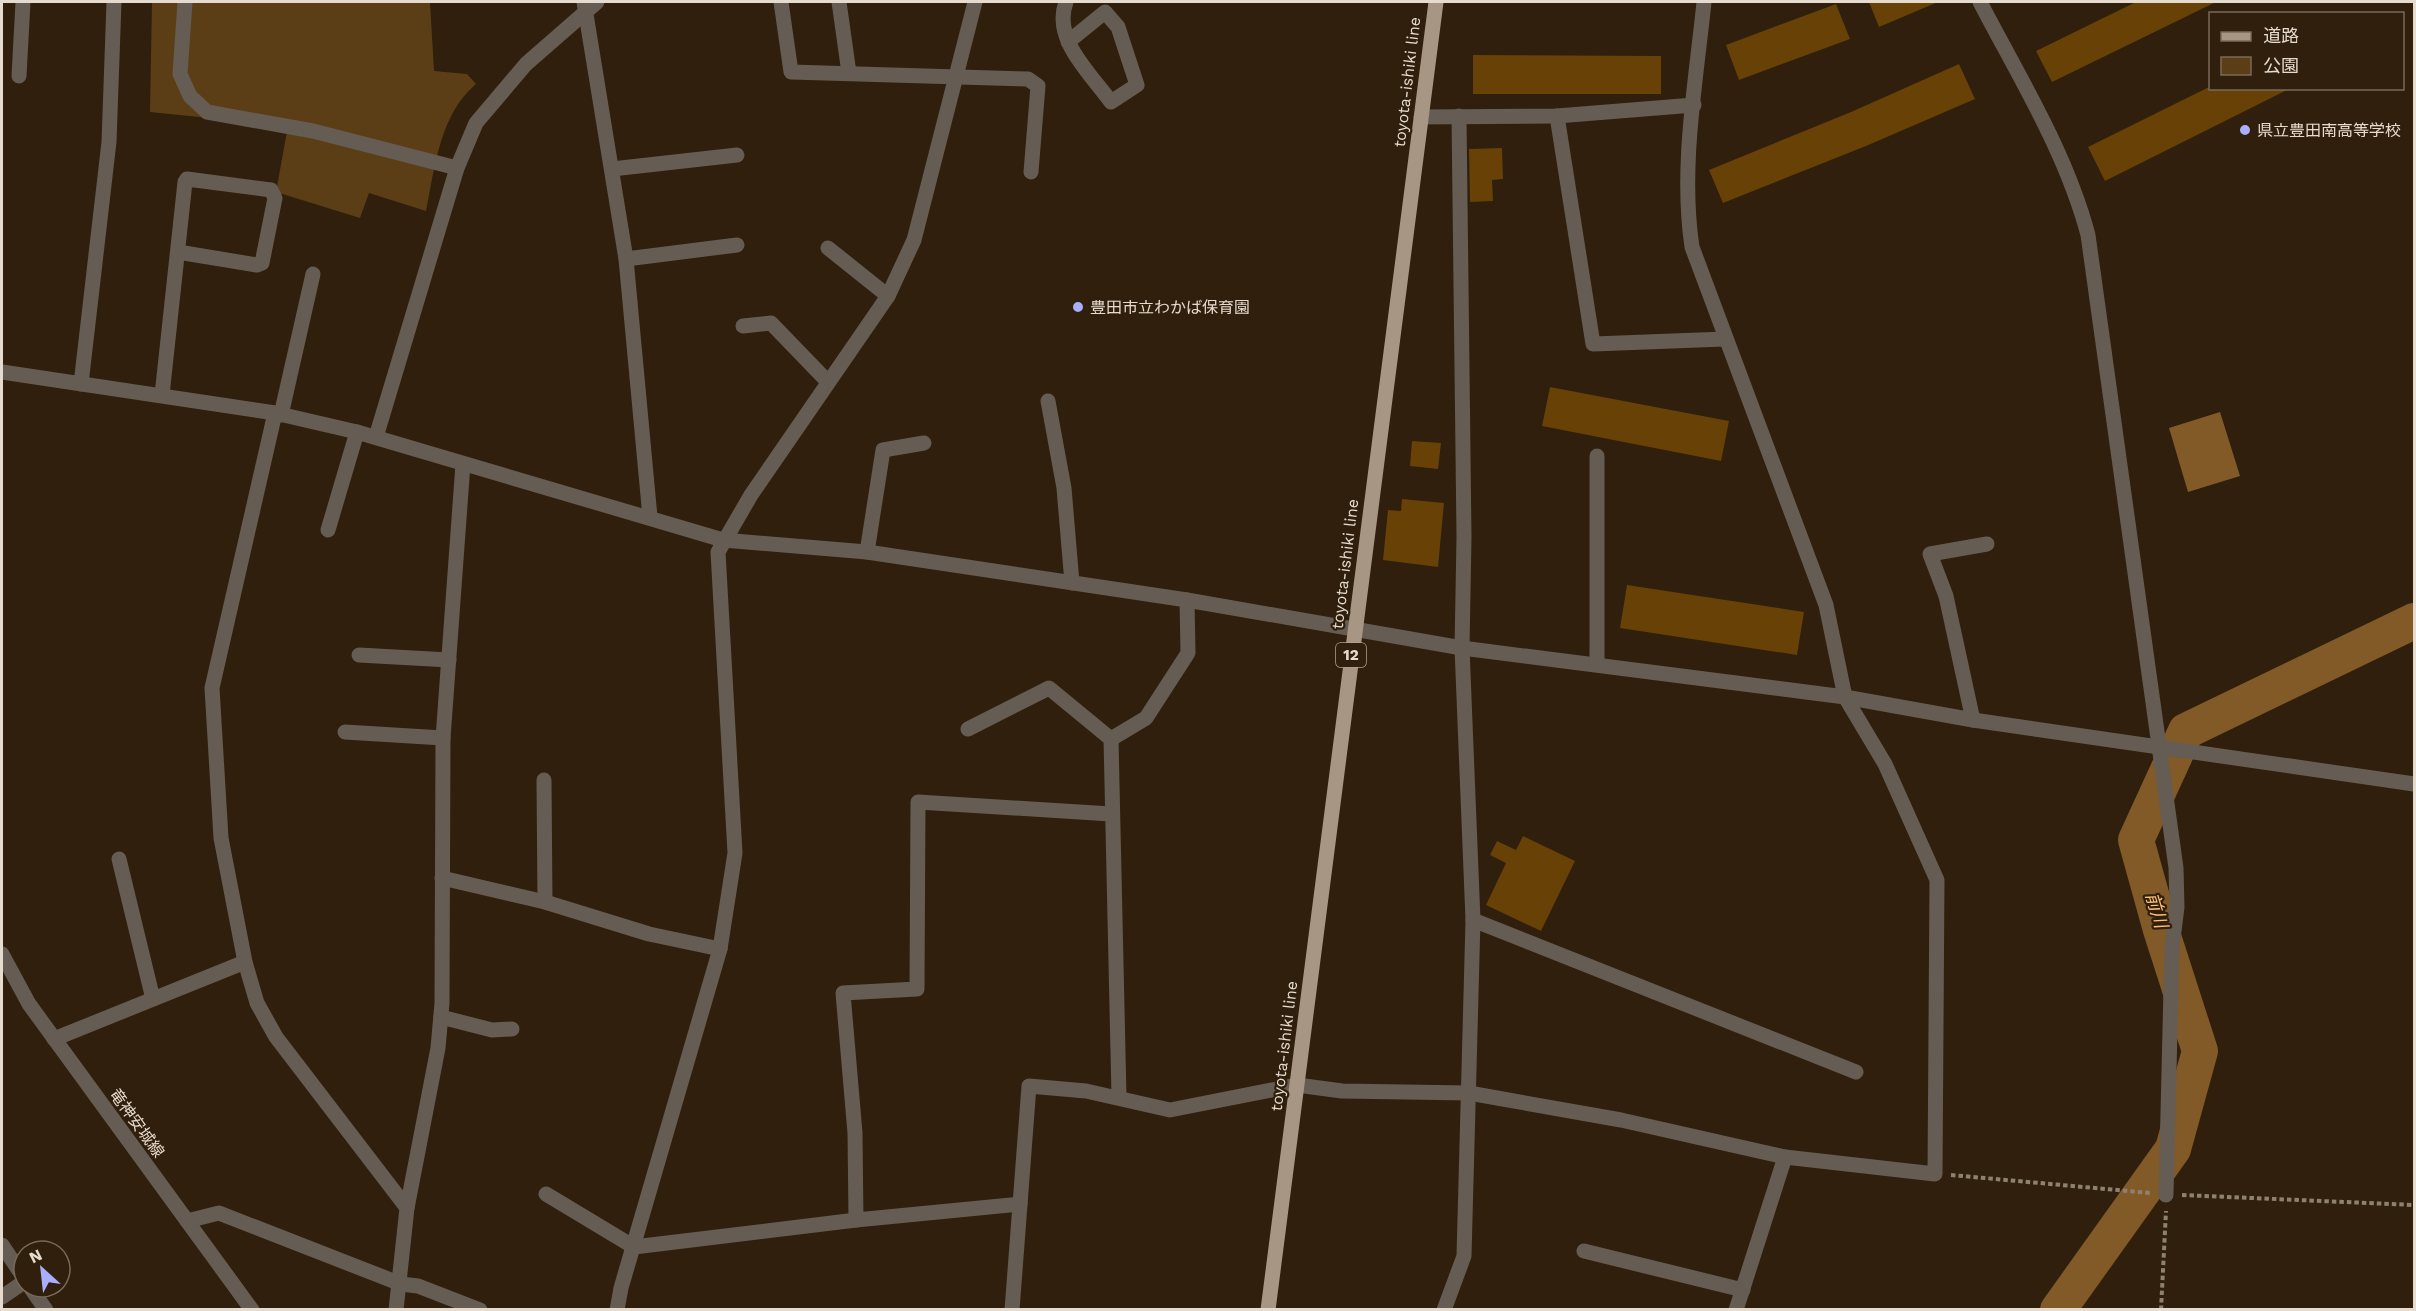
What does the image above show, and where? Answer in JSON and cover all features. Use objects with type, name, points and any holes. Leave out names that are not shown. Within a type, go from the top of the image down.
[{"type":"main road","name":"toyota-ishiki line","points":[[1268,1310],[1436,2]]},
{"type":"street","points":[[19,76],[23,2]]},
{"type":"street","points":[[81,384],[109,142],[114,2]]},
{"type":"street","points":[[185,2],[180,74],[190,96],[207,112],[313,131],[457,168]]},
{"type":"street","points":[[781,2],[791,72],[956,75],[1028,79],[1038,86],[1031,172]]},
{"type":"street","points":[[839,2],[849,73]]},
{"type":"street","points":[[617,1310],[720,949],[735,853],[718,552],[723,540],[888,296],[914,240],[975,2]]},
{"type":"street","points":[[1066,2],[1061,15],[1068,42],[1111,102],[1137,84],[1118,27],[1105,12],[1068,42]]},
{"type":"street","points":[[1012,1310],[1029,1086],[1086,1090],[1170,1110],[1297,1084],[1342,1091],[1468,1093],[1621,1120],[1785,1156],[1935,1174],[1937,880],[1885,764],[1845,697],[1826,605],[1692,247],[1688,218],[1694,105],[1704,2]]},
{"type":"street","points":[[1980,2],[2077,193],[2088,235],[2176,868],[2177,907],[2172,947],[2166,1195]]},
{"type":"street","points":[[376,437],[457,168],[476,123],[485,109],[526,64],[589,4]]},
{"type":"street","points":[[589,4],[626,259],[650,517]]},
{"type":"street","points":[[1421,117],[1557,116],[1694,105]]},
{"type":"street","points":[[1444,1310],[1464,1256],[1473,920],[1462,648],[1464,525],[1459,116]]},
{"type":"street","points":[[1557,116],[1593,344],[1725,339]]},
{"type":"street","points":[[612,169],[736,155]]},
{"type":"street","points":[[162,395],[178,252],[187,178],[271,190],[274,198],[262,263],[257,265],[178,252]]},
{"type":"street","points":[[626,259],[737,245]]},
{"type":"street","points":[[828,248],[888,296]]},
{"type":"street","points":[[313,274],[212,688],[221,838],[245,962],[257,1003],[276,1037],[407,1208]]},
{"type":"street","points":[[743,326],[771,323],[828,382]]},
{"type":"street","points":[[2,372],[278,414],[357,432],[723,540],[867,552],[1187,600],[1354,631],[1462,648],[1845,697],[1973,720],[2415,784]]},
{"type":"street","points":[[1047,402],[1064,488],[1072,583]]},
{"type":"street","points":[[328,530],[357,432]]},
{"type":"street","points":[[867,552],[883,450],[924,443]]},
{"type":"street","points":[[1597,456],[1597,664]]},
{"type":"street","points":[[396,1310],[401,1284],[407,1208],[438,1048],[441,1017],[443,738],[463,464]]},
{"type":"street","points":[[1973,720],[1947,596],[1930,554],[1987,544]]},
{"type":"street","points":[[1111,739],[1146,718],[1188,653],[1187,600]]},
{"type":"street","points":[[359,656],[449,660]]},
{"type":"street","points":[[968,729],[1049,688],[1111,739]]},
{"type":"street","points":[[345,732],[443,738]]},
{"type":"street","points":[[1111,739],[1119,1097]]},
{"type":"street","points":[[544,780],[545,902]]},
{"type":"street","points":[[856,1220],[855,1133],[843,993],[917,989],[918,802],[1111,814]]},
{"type":"street","points":[[119,859],[153,999]]},
{"type":"street","points":[[442,878],[545,902],[649,933],[720,949]]},
{"type":"street","points":[[1473,920],[1856,1072]]},
{"type":"street","name":"竜神安城線","points":[[2,954],[29,1004],[252,1310]]},
{"type":"street","points":[[54,1039],[245,962]]},
{"type":"street","points":[[441,1017],[492,1030],[512,1029]]},
{"type":"street","points":[[1737,1310],[1785,1156]]},
{"type":"street","points":[[546,1194],[634,1247],[856,1220],[1020,1204]]},
{"type":"street","points":[[187,1221],[219,1213],[401,1284],[418,1286],[474,1308]]},
{"type":"street","points":[[2,1245],[12,1261]]},
{"type":"street","points":[[1584,1251],[1743,1290]]},
{"type":"path","points":[[1935,1174],[2166,1195],[2415,1205]]},
{"type":"path","points":[[2161,1310],[2166,1195]]},
{"type":"green space","points":[[152,2],[430,2],[434,71],[467,74],[476,84],[454,110],[447,126],[436,159],[426,211],[369,193],[360,218],[276,192],[288,126],[150,112]]},
{"type":"shaded area","points":[[2220,412],[2240,476],[2188,492],[2169,428]]},
{"type":"building","points":[[1869,2],[1938,2],[1879,27]]},
{"type":"building","points":[[2136,2],[2216,2],[2052,82],[2036,51]]},
{"type":"building","points":[[1836,4],[1850,39],[1739,80],[1726,45]]},
{"type":"building","points":[[1473,55],[1661,56],[1661,94],[1473,94]]},
{"type":"building","points":[[1959,64],[1975,99],[1866,146],[1723,203],[1709,170],[1851,112]]},
{"type":"building","points":[[2207,88],[2209,90],[2287,90],[2105,181],[2088,147]]},
{"type":"building","points":[[1502,148],[1503,179],[1492,180],[1493,201],[1470,202],[1469,149]]},
{"type":"building","points":[[1550,387],[1729,421],[1721,461],[1542,426]]},
{"type":"building","points":[[1412,441],[1441,443],[1438,469],[1410,466]]},
{"type":"building","points":[[1402,499],[1444,503],[1438,567],[1383,560],[1388,510],[1401,511]]},
{"type":"building","points":[[1627,585],[1804,612],[1797,655],[1620,628]]},
{"type":"building","points":[[1523,836],[1575,861],[1541,931],[1486,905],[1506,863],[1490,855],[1497,841],[1516,850]]},
{"type":"waterway","name":"前川","points":[[2058,1310],[2173,1149],[2200,1051],[2161,930],[2136,840],[2186,731],[2414,621]]},
{"type":"place","name":"県立豊田南高等学校","points":[[2245,130]]},
{"type":"place","name":"豊田市立わかば保育園","points":[[1078,307]]}]
